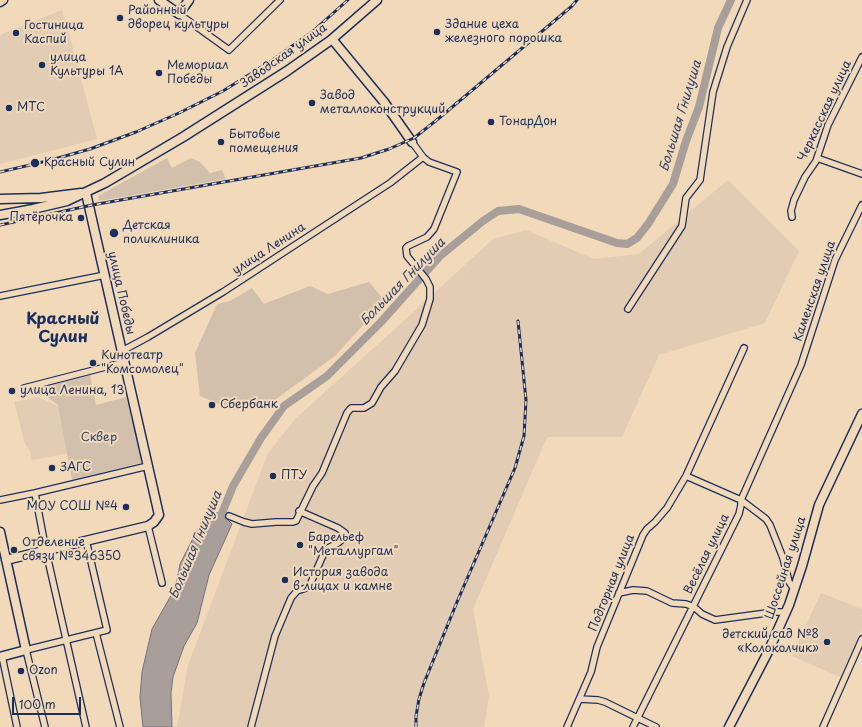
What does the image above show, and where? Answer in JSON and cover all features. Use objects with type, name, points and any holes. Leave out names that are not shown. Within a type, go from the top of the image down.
[{"type":"main road","points":[[158,0],[178,14],[189,0]]},
{"type":"main road","name":"Заводская улица","points":[[0,215],[50,206],[67,201],[86,193],[135,166],[287,71],[332,39],[377,0]]},
{"type":"main road","points":[[332,39],[384,102],[412,142]]},
{"type":"main road","points":[[0,199],[41,198],[86,193]]},
{"type":"main road","name":"улица Победы","points":[[86,193],[158,515],[154,522],[148,526]]},
{"type":"main road","name":"Шоссейная улица","points":[[729,727],[768,652],[786,612],[819,505],[862,414]]},
{"type":"main road","points":[[6,560],[148,526]]},
{"type":"main road","points":[[0,532],[26,650],[1,657]]},
{"type":"street","points":[[178,14],[229,50],[280,0]]},
{"type":"street","points":[[628,309],[682,226],[686,198],[700,180],[713,92],[727,47],[747,0]]},
{"type":"street","name":"Черкасская улица","points":[[792,218],[791,212],[794,200],[805,177],[817,158],[828,125],[862,57]]},
{"type":"street","points":[[229,516],[252,524],[296,521],[299,511],[322,473],[349,409],[364,408],[372,403],[381,387],[395,371],[419,331],[430,299],[430,287],[426,279],[407,256],[406,248],[427,236],[434,229],[457,172],[429,162],[423,158],[412,142]]},
{"type":"street","name":"улица Ленина","points":[[122,351],[223,292],[390,183],[423,158]]},
{"type":"street","points":[[817,158],[862,174]]},
{"type":"street","name":"Каменская улица","points":[[792,387],[801,365],[835,260],[862,204]]},
{"type":"street","points":[[0,296],[105,275]]},
{"type":"street","name":"Подгорная улица","points":[[567,727],[591,672],[597,647],[629,572],[643,534],[667,508],[686,476],[744,348]]},
{"type":"street","points":[[24,388],[125,362]]},
{"type":"street","name":"Весёлая улица","points":[[633,727],[739,514],[741,500],[792,387]]},
{"type":"street","points":[[0,500],[148,466]]},
{"type":"street","points":[[686,476],[741,500],[759,513],[770,526],[783,558],[789,582],[794,589]]},
{"type":"street","points":[[35,493],[46,551],[86,727]]},
{"type":"street","points":[[250,727],[275,636],[291,598],[297,592],[309,587],[324,553],[328,548],[342,541],[346,536],[345,533],[338,528],[299,511]]},
{"type":"street","points":[[148,526],[162,583]]},
{"type":"street","points":[[45,727],[26,650],[107,630],[86,540]]},
{"type":"street","points":[[619,593],[633,590],[647,591],[672,603],[686,604],[694,607],[702,614],[715,620],[774,612],[786,612]]},
{"type":"street","points":[[96,633],[120,727]]},
{"type":"street","points":[[823,727],[862,639]]},
{"type":"street","points":[[1,657],[17,727]]},
{"type":"street","points":[[580,699],[605,702],[656,727]]},
{"type":"shaded area","points":[[62,10],[97,139],[0,164],[0,36]]},
{"type":"shaded area","points":[[728,180],[799,251],[765,323],[659,355],[622,437],[547,437],[473,609],[489,696],[484,727],[177,727],[188,665],[268,453],[296,418],[493,239],[526,230],[594,259],[639,254]]},
{"type":"shaded area","points":[[38,397],[60,407],[69,453],[32,460],[30,451],[25,444],[14,402]]},
{"type":"shaded area","name":"детский сад №8 «Колоколчик»","points":[[821,593],[862,609],[862,628],[840,677],[792,656]]},
{"type":"green space","points":[[167,158],[172,168],[191,158],[200,162],[210,173],[222,170],[226,179],[99,201],[98,196]]},
{"type":"green space","points":[[369,282],[385,301],[335,356],[264,408],[233,410],[200,396],[195,353],[217,304],[230,301],[252,288],[264,304],[310,286],[328,294]]},
{"type":"green space","name":"Сквер","points":[[90,375],[96,405],[126,397],[144,462],[72,480],[58,405],[32,387]]},
{"type":"water","points":[[207,511],[222,514],[232,524],[209,575],[197,623],[184,646],[173,677],[171,693],[172,727],[143,727],[140,697],[142,672],[152,629],[173,592],[180,564]]},
{"type":"waterway","name":"Большая Гнилуша","points":[[218,523],[233,486],[261,438],[284,406],[327,376],[381,322],[440,256],[483,221],[498,211],[519,209],[617,243],[627,244],[637,238],[648,224],[673,184],[686,141],[699,107],[718,28],[731,0]]},
{"type":"railway","points":[[0,172],[90,149],[136,132],[179,113],[223,91],[271,61],[312,32],[348,0]]},
{"type":"railway","points":[[0,225],[92,205],[361,158],[389,149],[414,138],[438,119],[572,6],[577,0]]},
{"type":"railway","points":[[416,727],[419,699],[424,683],[515,468],[524,436],[526,400],[518,321]]},
{"type":"place","name":"Районный дворец культуры","points":[[120,18]]},
{"type":"place","name":"Здание цеха железного порошка","points":[[437,32]]},
{"type":"place","name":"Гостиница Каспий","points":[[16,33]]},
{"type":"place","name":"улица Культуры 1А","points":[[42,65]]},
{"type":"place","name":"Мемориал Победы","points":[[159,73]]},
{"type":"place","name":"Завод металлоконструкций","points":[[312,103]]},
{"type":"place","name":"МТС","points":[[9,108]]},
{"type":"place","name":"ТонарДон","points":[[491,122]]},
{"type":"place","name":"Бытовые помещения","points":[[221,142]]},
{"type":"place","name":"Красный Сулин","points":[[35,163]]},
{"type":"place","name":"Пятёрочка","points":[[81,218]]},
{"type":"place","name":"Детская поликлиника","points":[[114,233]]},
{"type":"place","name":"Кинотеатр \"Комсомолец\"","points":[[93,363]]},
{"type":"place","name":"улица Ленина, 13","points":[[12,391]]},
{"type":"place","name":"Сбербанк","points":[[212,405]]},
{"type":"place","name":"ЗАГС","points":[[52,468]]},
{"type":"place","name":"ПТУ","points":[[273,476]]},
{"type":"place","name":"МОУ СОШ №4","points":[[126,507]]},
{"type":"place","name":"Барельеф \"Металлургам\"","points":[[300,545]]},
{"type":"place","name":"Отделение связи №346350","points":[[14,550]]},
{"type":"place","name":"История завода в лицах и камне","points":[[285,580]]},
{"type":"place","name":"детский сад №8 «Колоколчик»","points":[[827,642]]},
{"type":"place","name":"Ozon","points":[[21,671]]},
{"type":"district","name":"Красный Сулин","points":[[63,329]]}]
